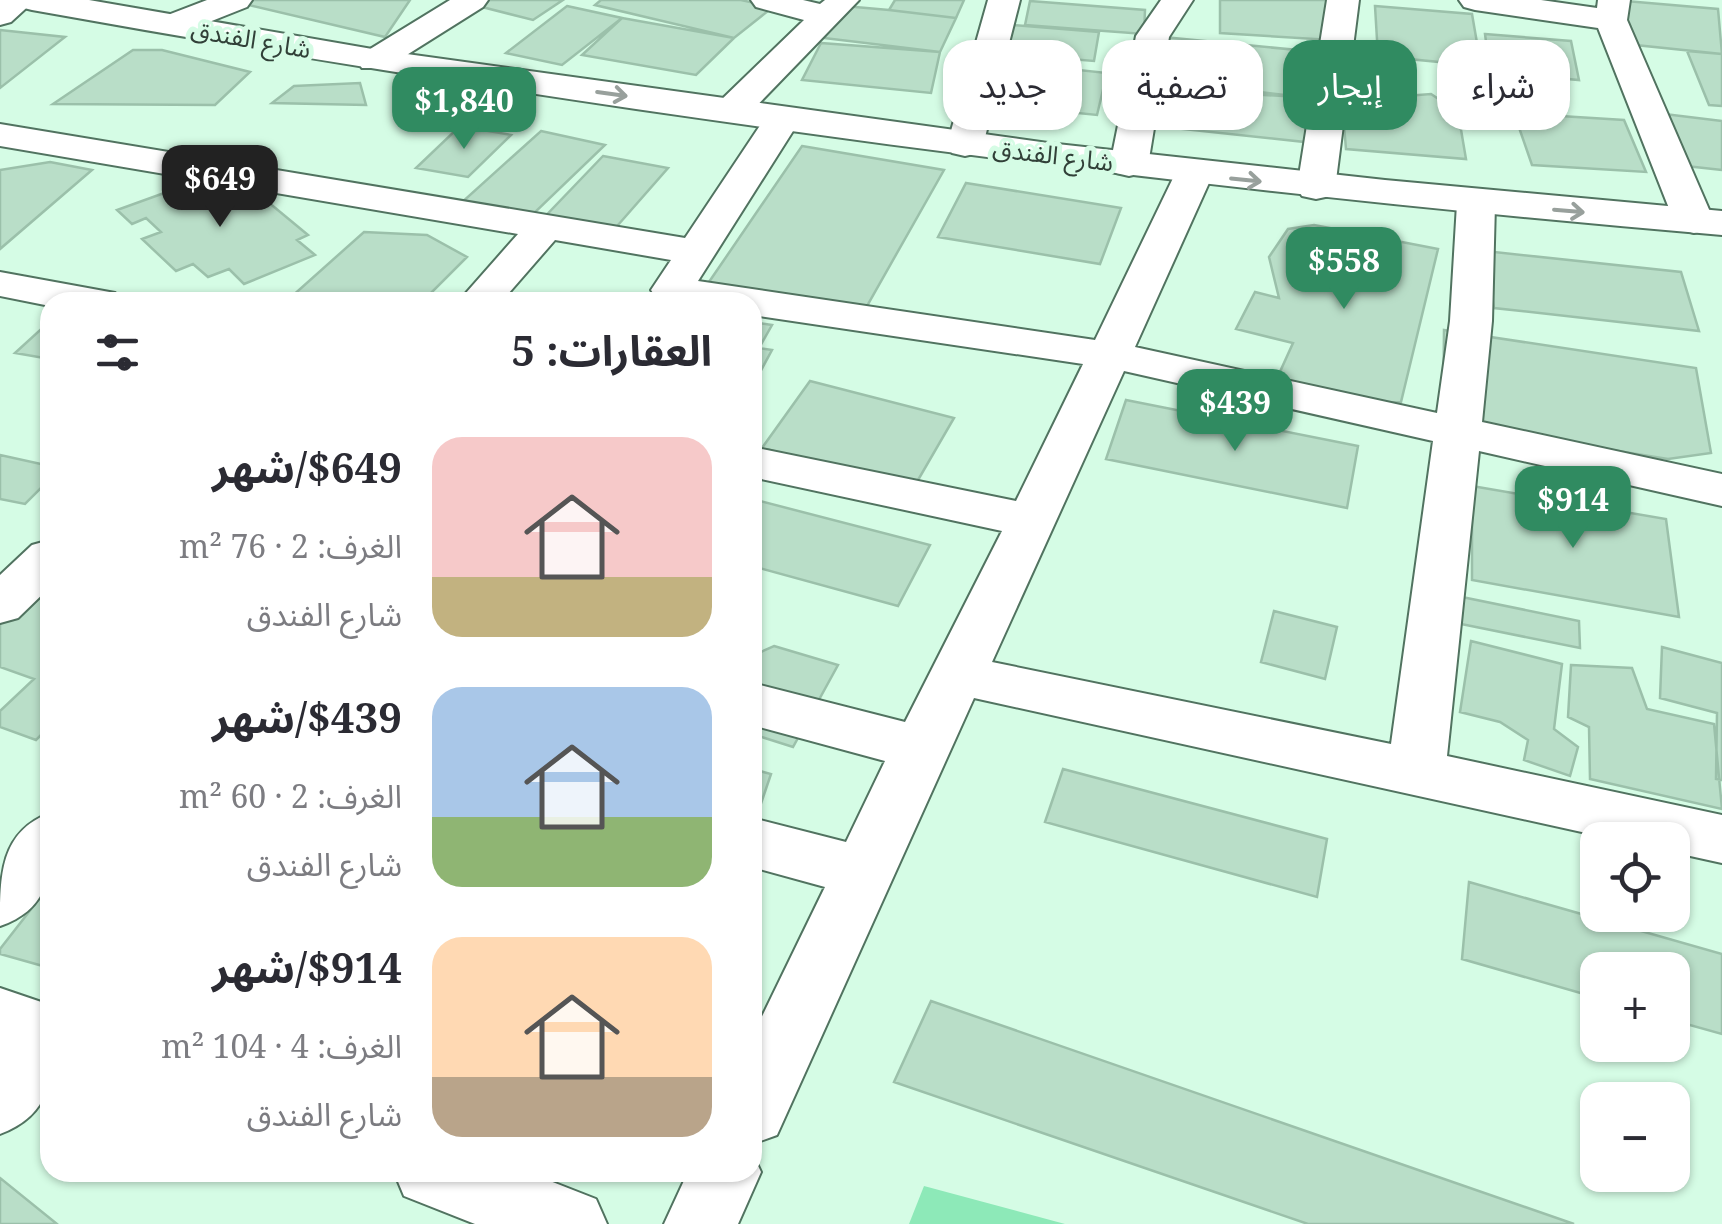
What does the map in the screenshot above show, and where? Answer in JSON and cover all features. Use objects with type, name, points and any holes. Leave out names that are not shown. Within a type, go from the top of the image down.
[{"type":"street","points":[[0,15],[19,0]]},
{"type":"street","name":"شارع الفندق","points":[[32,0],[374,61],[782,120],[1316,188],[1708,222]]},
{"type":"street","points":[[172,24],[236,0]]},
{"type":"street","points":[[374,61],[472,0]]},
{"type":"street","points":[[767,0],[834,8]]},
{"type":"street","points":[[965,144],[1004,0]]},
{"type":"street","points":[[1129,165],[1152,36],[1171,14],[1177,0]]},
{"type":"street","points":[[1316,188],[1342,0]]},
{"type":"street","points":[[1475,0],[1612,10],[1708,222]]},
{"type":"street","points":[[731,111],[834,8]]},
{"type":"street","points":[[671,292],[782,120]]},
{"type":"street","points":[[0,135],[697,252]]},
{"type":"street","points":[[762,1090],[920,748],[959,675],[1194,174]]},
{"type":"street","points":[[1416,772],[1471,321],[1476,204]]},
{"type":"street","points":[[488,292],[546,226]]},
{"type":"street","points":[[0,284],[44,292]]},
{"type":"street","points":[[762,309],[1110,355],[1722,490]]},
{"type":"street","points":[[762,464],[1032,521]]},
{"type":"street","points":[[0,605],[40,567]]},
{"type":"street","points":[[959,675],[1722,839]]},
{"type":"street","points":[[762,707],[920,748]]},
{"type":"street","points":[[762,845],[862,872]]},
{"type":"street","points":[[0,900],[40,850]]},
{"type":"street","points":[[0,1017],[40,1034]]},
{"type":"street","points":[[0,1102],[40,1051]]},
{"type":"street","points":[[456,1182],[570,1224]]},
{"type":"street","points":[[701,1224],[720,1182]]},
{"type":"green space","points":[[924,1186],[1065,1224],[909,1224]]},
{"type":"building","points":[[410,0],[385,37],[240,3]]},
{"type":"building","points":[[488,0],[563,0],[533,20],[478,6]]},
{"type":"building","points":[[601,0],[741,0],[773,7],[734,38],[595,5]]},
{"type":"building","points":[[895,0],[964,0],[956,18],[889,10]]},
{"type":"building","points":[[1220,0],[1326,0],[1331,40],[1220,33]]},
{"type":"building","points":[[1614,0],[1718,9],[1722,54],[1626,44]]},
{"type":"building","points":[[1030,1],[1145,10],[1144,34],[1025,25]]},
{"type":"building","points":[[567,6],[622,18],[562,65],[506,53]]},
{"type":"building","points":[[844,6],[956,18],[940,52],[824,38]]},
{"type":"building","points":[[1375,6],[1472,14],[1476,40],[1437,40],[1437,62],[1417,60],[1417,40],[1377,40]]},
{"type":"building","points":[[622,18],[734,38],[696,75],[582,55]]},
{"type":"building","points":[[1013,25],[1099,32],[1094,61],[1082,60],[1082,40],[1009,40]]},
{"type":"building","points":[[0,30],[65,37],[0,88]]},
{"type":"building","points":[[1485,34],[1559,40],[1486,40]]},
{"type":"building","points":[[1153,36],[1194,40],[1152,40]]},
{"type":"building","points":[[1570,41],[1571,41],[1579,80],[1570,79]]},
{"type":"building","points":[[821,43],[940,52],[931,93],[802,80]]},
{"type":"building","points":[[1263,47],[1283,49],[1283,95],[1263,92]]},
{"type":"building","points":[[133,50],[162,50],[250,72],[215,105],[53,104]]},
{"type":"building","points":[[1687,51],[1722,54],[1722,106],[1709,105]]},
{"type":"building","points":[[1082,70],[1102,72],[1097,115],[1082,113]]},
{"type":"building","points":[[360,83],[366,105],[272,103],[294,86]]},
{"type":"building","points":[[1431,94],[1437,98],[1437,130],[1461,130],[1466,159],[1346,149],[1344,130],[1417,130],[1417,95]]},
{"type":"building","points":[[1263,95],[1283,96],[1283,130],[1305,130],[1305,142],[1192,130],[1263,130]]},
{"type":"building","points":[[1648,112],[1722,121],[1722,170],[1659,163]]},
{"type":"building","points":[[1570,117],[1624,120],[1646,172],[1532,165],[1520,130],[1570,130]]},
{"type":"building","points":[[460,126],[511,135],[468,177],[416,168]]},
{"type":"building","points":[[541,131],[605,145],[528,219],[460,204]]},
{"type":"building","points":[[802,146],[944,170],[863,313],[709,282]]},
{"type":"building","points":[[603,156],[668,168],[604,241],[535,227]]},
{"type":"building","points":[[50,162],[92,170],[0,249],[0,170]]},
{"type":"building","points":[[214,175],[228,188],[244,182],[308,235],[297,240],[315,255],[244,284],[229,269],[208,277],[193,264],[176,271],[142,239],[161,232],[146,218],[132,224],[117,210]]},
{"type":"building","points":[[966,183],[1121,208],[1100,264],[938,237]]},
{"type":"building","points":[[1314,225],[1438,249],[1401,402],[1342,403],[1274,385],[1293,343],[1236,329],[1255,292],[1279,298],[1269,257],[1288,229]]},
{"type":"building","points":[[364,232],[427,235],[467,257],[432,292],[297,292]]},
{"type":"building","points":[[1485,251],[1681,272],[1699,331],[1494,308]]},
{"type":"building","points":[[762,324],[772,325],[762,343]]},
{"type":"building","points":[[40,330],[40,357],[15,353]]},
{"type":"building","points":[[1444,330],[1696,368],[1711,453],[1668,459],[1443,423]]},
{"type":"building","points":[[762,348],[772,350],[762,368]]},
{"type":"building","points":[[810,381],[954,418],[914,487],[762,448]]},
{"type":"building","points":[[1126,400],[1358,446],[1347,508],[1106,459]]},
{"type":"building","points":[[0,455],[40,464],[40,489],[25,504],[0,499]]},
{"type":"building","points":[[1472,486],[1666,519],[1679,617],[1472,580]]},
{"type":"building","points":[[762,502],[930,545],[898,606],[762,569]]},
{"type":"building","points":[[40,545],[40,736],[36,740],[0,727],[0,711],[34,679],[0,667],[0,581]]},
{"type":"building","points":[[1462,597],[1579,621],[1580,648],[1461,624]]},
{"type":"building","points":[[1274,611],[1337,627],[1325,679],[1261,662]]},
{"type":"building","points":[[1471,641],[1562,664],[1554,729],[1578,747],[1570,776],[1524,760],[1528,740],[1500,722],[1460,712]]},
{"type":"building","points":[[774,646],[838,665],[793,747],[762,737],[762,651]]},
{"type":"building","points":[[1662,647],[1722,663],[1722,780],[1716,779],[1717,713],[1660,698]]},
{"type":"building","points":[[1571,665],[1632,668],[1647,709],[1714,724],[1722,809],[1590,779],[1589,727],[1568,717]]},
{"type":"building","points":[[1063,769],[1327,839],[1317,897],[1045,822]]},
{"type":"building","points":[[762,772],[771,774],[762,801]]},
{"type":"building","points":[[1469,882],[1580,914],[1580,932],[1645,932],[1722,954],[1722,1034],[1690,1025],[1690,952],[1580,952],[1580,993],[1462,959]]},
{"type":"building","points":[[40,898],[40,965],[0,954]]},
{"type":"building","points":[[931,1001],[1574,1224],[1308,1224],[894,1082]]},
{"type":"building","points":[[0,1178],[57,1224],[0,1224]]}]
